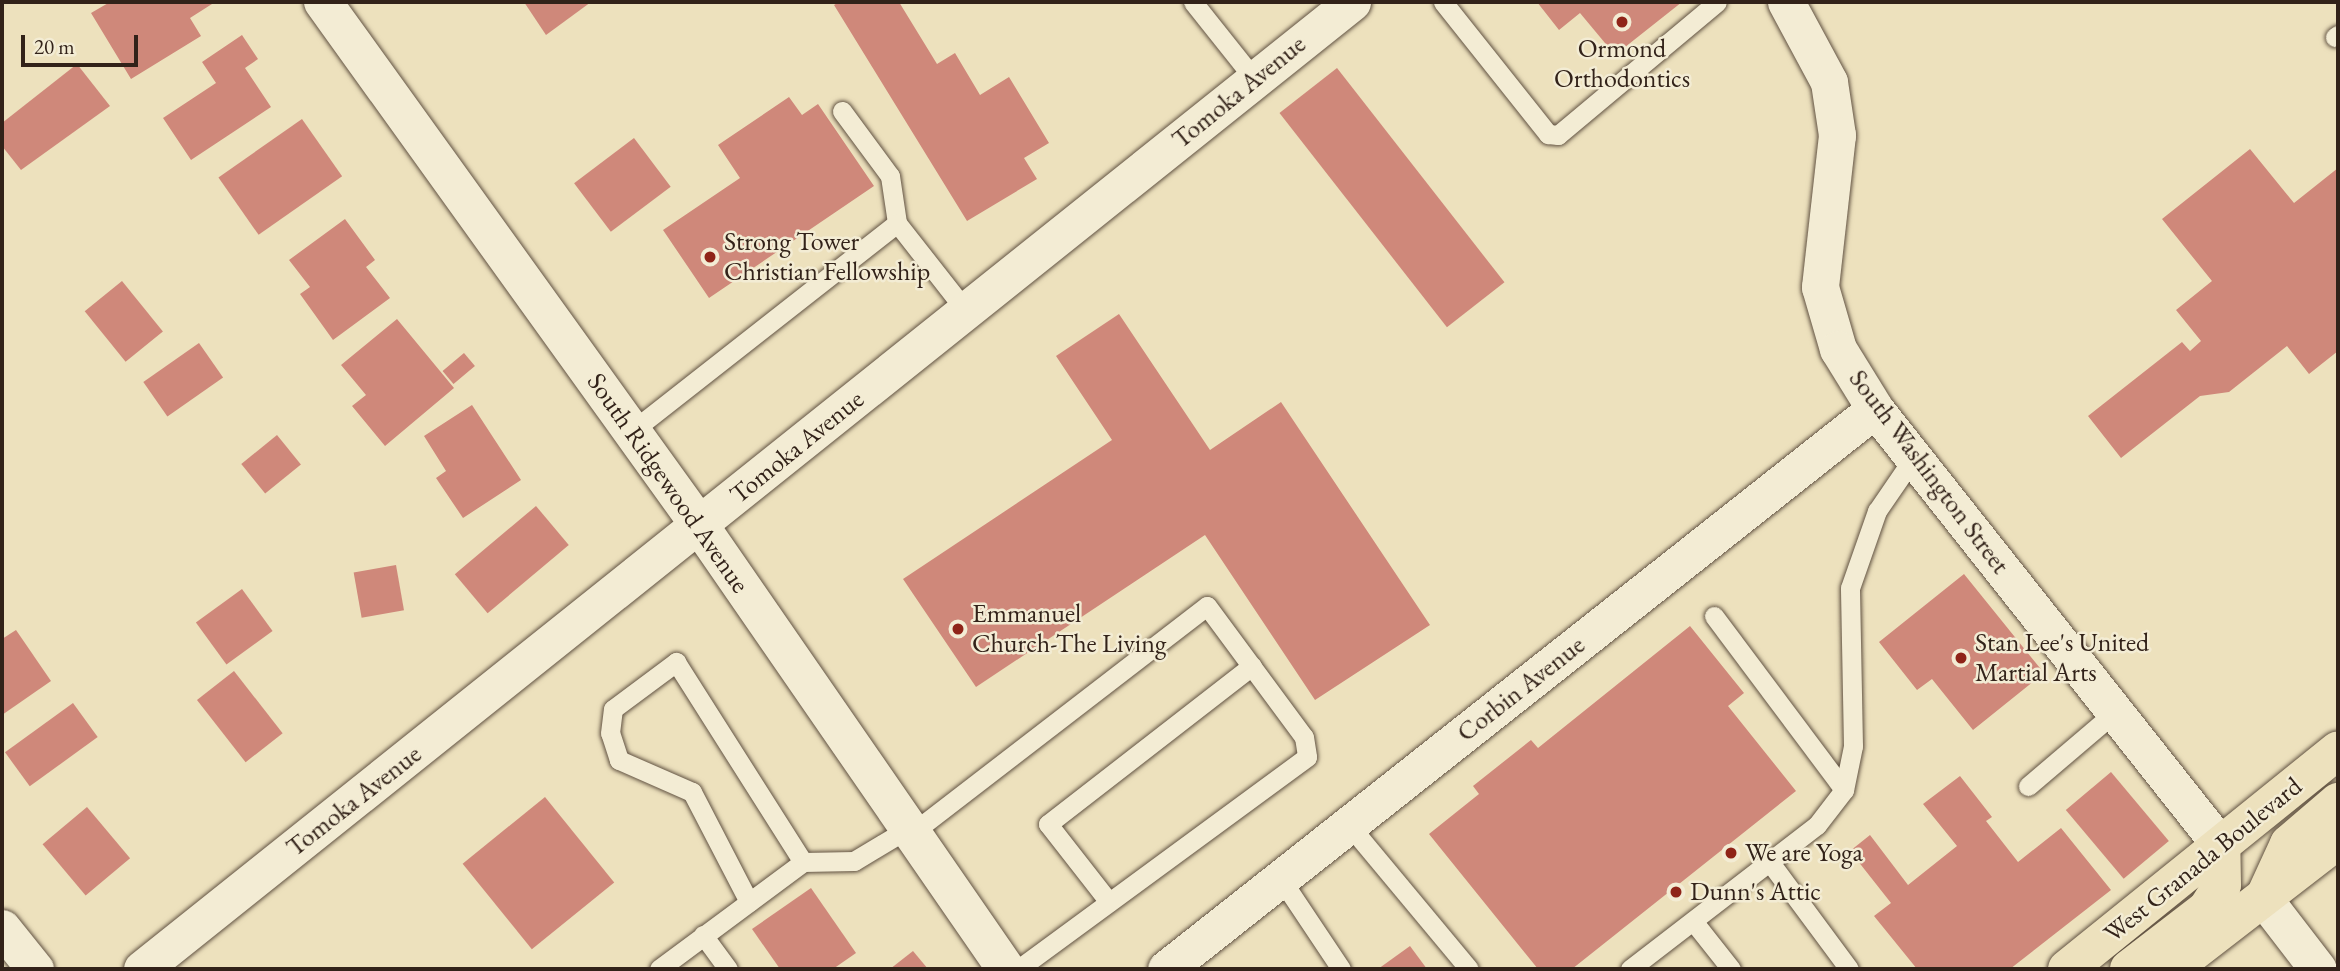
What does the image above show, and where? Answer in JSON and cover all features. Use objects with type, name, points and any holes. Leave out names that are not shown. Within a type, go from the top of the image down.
[{"type":"main road","name":"West Granada Boulevard","points":[[2067,969],[2338,750]]},
{"type":"main road","points":[[2264,899],[2289,844],[2338,802]]},
{"type":"main road","points":[[2171,969],[2338,840]]},
{"type":"main road","points":[[2129,969],[2207,909],[2222,885],[2221,846]]},
{"type":"street","name":"South Ridgewood Avenue","points":[[323,2],[700,526],[1006,969]]},
{"type":"street","name":"Tomoka Avenue","points":[[142,969],[700,526],[1352,2]]},
{"type":"street","name":"South Washington Street","points":[[1786,2],[1829,82],[1837,135],[1820,287],[1838,349],[1875,409],[2221,846]]},
{"type":"street","name":"Corbin Avenue","points":[[1166,969],[1875,409]]},
{"type":"street","points":[[2264,899],[2318,969]]},
{"type":"street","points":[[2,928],[35,969]]},
{"type":"lane","points":[[1193,2],[1255,80]]},
{"type":"lane","points":[[1443,2],[1548,134],[1558,135],[1717,2]]},
{"type":"lane","points":[[842,111],[890,176],[897,223],[967,311]]},
{"type":"lane","points":[[632,431],[897,223]]},
{"type":"lane","points":[[1630,969],[1817,825],[1844,790],[1853,746],[1850,588],[1877,511],[1914,457]]},
{"type":"lane","points":[[659,969],[803,862],[854,861],[911,830],[1207,606],[1304,737],[1307,757],[1018,969]]},
{"type":"lane","points":[[1714,616],[1844,790]]},
{"type":"lane","points":[[749,902],[692,792],[619,760],[610,733],[613,709],[676,662],[803,862]]},
{"type":"lane","points":[[1109,902],[1048,824],[1252,666]]},
{"type":"lane","points":[[2028,786],[2115,712]]},
{"type":"lane","points":[[1349,825],[1469,969]]},
{"type":"lane","points":[[1769,862],[1849,969]]},
{"type":"lane","points":[[1280,878],[1341,969]]},
{"type":"lane","points":[[1693,921],[1731,969]]},
{"type":"lane","points":[[703,935],[728,969]]},
{"type":"building","points":[[110,2],[212,4],[190,18],[201,36],[131,79],[91,13]]},
{"type":"building","points":[[524,2],[591,2],[546,35]]},
{"type":"building","points":[[839,2],[899,2],[937,64],[955,53],[980,95],[1009,77],[1049,143],[1024,158],[1037,179],[967,221],[834,5]]},
{"type":"building","name":"Ormond Orthodontics","points":[[1537,2],[1682,2],[1615,55],[1580,13],[1559,30]]},
{"type":"building","points":[[242,35],[258,59],[245,68],[271,107],[191,160],[163,118],[216,83],[202,62]]},
{"type":"building","points":[[77,64],[110,106],[21,170],[2,146],[2,123]]},
{"type":"building","points":[[1337,68],[1504,282],[1447,327],[1279,113]]},
{"type":"building","points":[[789,97],[802,115],[818,104],[874,186],[709,298],[663,230],[740,178],[718,145]]},
{"type":"building","points":[[302,119],[342,176],[259,235],[218,178]]},
{"type":"building","points":[[634,138],[671,187],[611,232],[574,183]]},
{"type":"building","points":[[2250,149],[2294,203],[2338,168],[2338,351],[2309,374],[2287,346],[2229,392],[2200,396],[2121,458],[2088,416],[2182,342],[2190,351],[2201,341],[2176,310],[2212,281],[2162,219]]},
{"type":"building","points":[[345,219],[375,260],[366,267],[390,298],[333,340],[300,294],[310,287],[289,260]]},
{"type":"building","points":[[122,281],[163,332],[126,362],[85,311]]},
{"type":"building","points":[[1119,314],[1210,450],[1281,402],[1430,625],[1315,700],[1205,535],[976,687],[903,579],[1112,440],[1056,356]]},
{"type":"building","points":[[397,319],[454,388],[385,446],[352,406],[366,395],[341,365]]},
{"type":"building","points":[[199,343],[223,377],[167,416],[143,382]]},
{"type":"building","points":[[464,353],[475,366],[453,384],[443,371]]},
{"type":"building","points":[[472,405],[521,480],[463,518],[436,478],[446,471],[424,436]]},
{"type":"building","points":[[277,435],[301,465],[265,493],[241,464]]},
{"type":"building","points":[[536,506],[569,545],[488,613],[455,574]]},
{"type":"building","points":[[396,565],[404,610],[362,618],[354,572]]},
{"type":"building","name":"Stan Lee's United Martial Arts","points":[[1964,574],[2044,673],[1973,730],[1932,679],[1917,690],[1879,642]]},
{"type":"building","points":[[242,589],[273,631],[226,665],[196,623]]},
{"type":"building","points":[[1690,626],[1744,693],[1728,706],[1796,791],[1572,969],[1538,969],[1429,834],[1479,794],[1473,786],[1531,740],[1538,748]]},
{"type":"building","points":[[16,630],[51,681],[2,715],[2,639]]},
{"type":"building","points":[[234,671],[283,733],[246,762],[197,700]]},
{"type":"building","points":[[73,703],[98,737],[30,786],[5,752]]},
{"type":"building","points":[[2111,772],[2169,841],[2124,879],[2066,810]]},
{"type":"building","points":[[1960,776],[1992,817],[1986,821],[2018,862],[2061,828],[2111,890],[2010,969],[1917,969],[1874,916],[1891,903],[1850,851],[1870,835],[1908,885],[1957,846],[1923,804]]},
{"type":"building","points":[[545,797],[614,882],[532,949],[463,864]]},
{"type":"building","points":[[87,807],[130,858],[86,896],[43,844]]},
{"type":"building","points":[[811,888],[856,953],[833,969],[780,969],[752,929]]},
{"type":"building","points":[[1410,946],[1427,969],[1378,969]]},
{"type":"building","points":[[913,951],[928,969],[890,969]]},
{"type":"place","name":"Ormond Orthodontics","points":[[1622,22]]},
{"type":"place","name":"Strong Tower Christian Fellowship","points":[[710,257]]},
{"type":"place","name":"Emmanuel Church-The Living","points":[[958,629]]},
{"type":"place","name":"Stan Lee's United Martial Arts","points":[[1961,658]]},
{"type":"place","name":"We are Yoga","points":[[1731,853]]},
{"type":"place","name":"Dunn's Attic","points":[[1676,892]]}]
